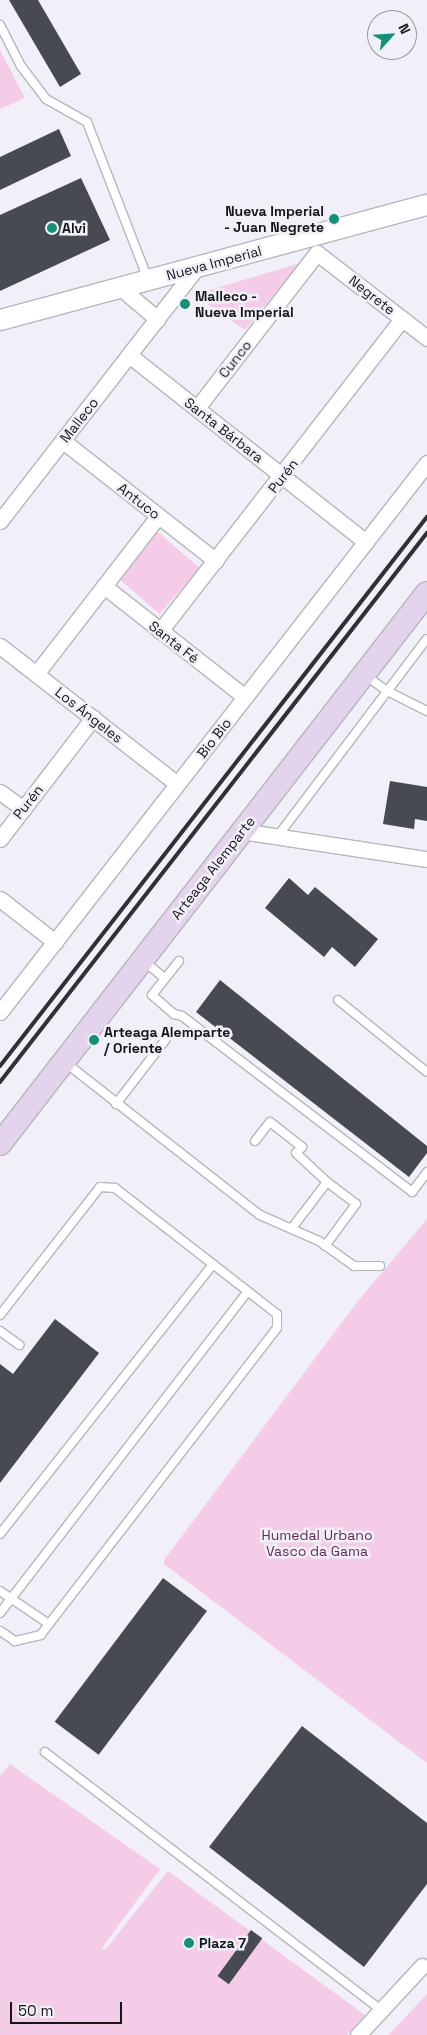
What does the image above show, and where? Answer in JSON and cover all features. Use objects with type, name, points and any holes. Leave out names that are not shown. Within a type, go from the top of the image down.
[{"type":"main road","name":"Arteaga Alemparte","points":[[0,1144],[427,593]]},
{"type":"street","name":"Nueva Imperial","points":[[0,320],[197,267],[315,245],[427,205]]},
{"type":"street","name":"Negrete","points":[[315,245],[427,338]]},
{"type":"street","name":"Cunco","points":[[197,408],[315,245]]},
{"type":"street","name":"Malleco","points":[[0,521],[197,267]]},
{"type":"street","points":[[121,288],[157,319]]},
{"type":"street","name":"Purén","points":[[160,631],[283,476],[402,319]]},
{"type":"street","name":"Santa Bárbara","points":[[129,355],[366,542]]},
{"type":"street","name":"Antuco","points":[[62,440],[216,561]]},
{"type":"street","name":"Bio Bio","points":[[0,1012],[427,463]]},
{"type":"street","points":[[36,674],[158,516]]},
{"type":"street","name":"Santa Fé","points":[[104,586],[245,697]]},
{"type":"street","name":"Los Ángeles","points":[[0,646],[177,784]]},
{"type":"street","name":"Purén","points":[[0,839],[93,718]]},
{"type":"street","points":[[0,792],[23,809]]},
{"type":"street","points":[[241,831],[427,859]]},
{"type":"street","points":[[0,899],[55,942]]},
{"type":"street","points":[[358,2035],[422,1966]]},
{"type":"lane","points":[[0,25],[21,66],[46,99],[87,122],[148,281]]},
{"type":"lane","points":[[277,837],[427,639]]},
{"type":"lane","points":[[364,674],[387,692],[427,711]]},
{"type":"lane","points":[[143,960],[164,978]]},
{"type":"lane","points":[[179,960],[152,995],[174,1014],[182,1016],[412,1192],[427,1172]]},
{"type":"lane","points":[[338,1000],[427,1072]]},
{"type":"lane","points":[[116,1104],[166,1039]]},
{"type":"lane","points":[[64,1062],[260,1215],[292,1228],[325,1246],[354,1266],[380,1266]]},
{"type":"lane","points":[[255,1141],[270,1122],[302,1147],[296,1153],[327,1182],[356,1204],[325,1246]]},
{"type":"lane","points":[[292,1228],[327,1182]]},
{"type":"lane","points":[[0,1315],[100,1187],[115,1188],[277,1314],[277,1328],[41,1636],[30,1640],[15,1641],[0,1631]]},
{"type":"lane","points":[[0,1534],[212,1264]]},
{"type":"lane","points":[[0,1613],[248,1291]]},
{"type":"lane","points":[[0,1331],[19,1345]]},
{"type":"lane","points":[[0,1591],[50,1624]]},
{"type":"lane","points":[[45,1752],[381,2010]]},
{"type":"green space","points":[[0,50],[25,98],[0,109]]},
{"type":"green space","points":[[300,263],[245,330],[203,301],[210,290]]},
{"type":"green space","points":[[158,532],[200,568],[159,614],[118,578]]},
{"type":"green space","name":"Humedal Urbano Vasco da Gama","points":[[427,1219],[427,1763],[164,1564],[164,1560],[358,1301]]},
{"type":"green space","points":[[10,1764],[160,1869],[102,1948],[105,1950],[168,1871],[365,2015],[347,2035],[0,2035],[0,1776]]},
{"type":"green space","points":[[427,1994],[427,2035],[388,2035],[399,2024]]},
{"type":"building","points":[[9,0],[38,0],[81,74],[60,87]]},
{"type":"building","points":[[59,129],[71,156],[0,190],[0,157]]},
{"type":"building","name":"Alvi","points":[[81,178],[110,240],[0,291],[0,215]]},
{"type":"building","points":[[390,781],[427,787],[427,821],[415,819],[414,829],[383,824]]},
{"type":"building","points":[[289,878],[308,895],[315,887],[378,939],[355,967],[332,947],[324,957],[265,908]]},
{"type":"building","points":[[220,980],[427,1146],[427,1153],[409,1177],[196,1012]]},
{"type":"building","points":[[55,1319],[99,1353],[0,1483],[0,1364],[13,1374]]},
{"type":"building","points":[[163,1578],[207,1611],[99,1755],[55,1722]]},
{"type":"building","points":[[302,1726],[427,1823],[427,1884],[364,1967],[209,1847]]},
{"type":"building","points":[[251,1930],[262,1938],[229,1984],[217,1976]]},
{"type":"railway","points":[[0,1066],[427,517]]},
{"type":"railway","points":[[0,1082],[427,533]]},
{"type":"place","name":"Nueva Imperial - Juan Negrete","points":[[334,219]]},
{"type":"place","name":"Alvi","points":[[52,228]]},
{"type":"place","name":"Malleco - Nueva Imperial","points":[[185,304]]},
{"type":"place","name":"Arteaga Alemparte / Oriente","points":[[94,1040]]},
{"type":"place","name":"Plaza 7","points":[[189,1943]]}]
